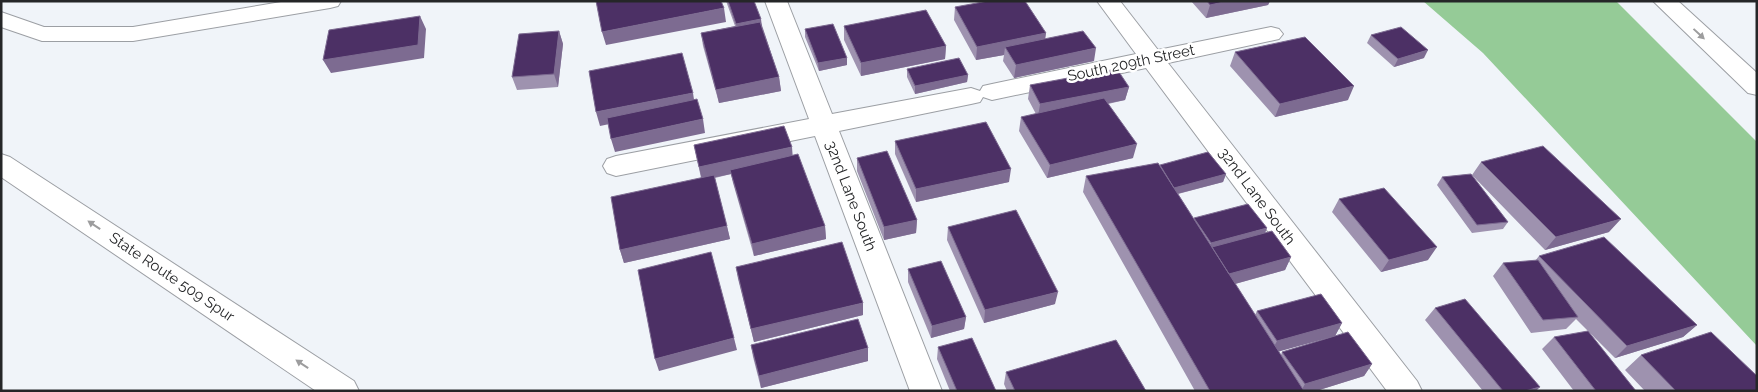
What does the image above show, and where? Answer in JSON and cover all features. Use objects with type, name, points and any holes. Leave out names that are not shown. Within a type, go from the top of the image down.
[{"type":"main road","points":[[1,19],[42,34],[133,34],[330,1]]},
{"type":"main road","name":"32nd Lane South","points":[[776,1],[926,391]]},
{"type":"main road","name":"32nd Lane South","points":[[1108,1],[1406,391]]},
{"type":"main road","points":[[1664,1],[1757,87]]},
{"type":"main road","name":"South 209th Street","points":[[616,166],[981,94],[1271,34]]},
{"type":"main road","name":"State Route 509 Spur","points":[[1,164],[343,391]]},
{"type":"green space","points":[[1423,1],[1616,1],[1757,142],[1757,346],[1483,53]]},
{"type":"building","points":[[596,1],[721,1],[724,8],[602,32]]},
{"type":"building","points":[[728,1],[754,1],[761,19],[736,24]]},
{"type":"building","points":[[988,1],[1025,1],[1046,33],[977,47],[955,7]]},
{"type":"building","points":[[1207,1],[1228,1],[1210,5]]},
{"type":"building","points":[[926,10],[946,46],[861,63],[844,26]]},
{"type":"building","points":[[420,16],[418,45],[323,60],[329,30]]},
{"type":"building","points":[[760,22],[779,77],[716,90],[701,33]]},
{"type":"building","points":[[833,24],[847,58],[818,63],[805,29]]},
{"type":"building","points":[[1401,27],[1428,50],[1398,59],[1371,35]]},
{"type":"building","points":[[559,31],[554,74],[512,77],[519,34]]},
{"type":"building","points":[[1083,31],[1096,48],[1016,65],[1005,47]]},
{"type":"building","points":[[1305,37],[1354,86],[1280,104],[1235,52]]},
{"type":"building","points":[[682,53],[693,93],[596,112],[589,71]]},
{"type":"building","points":[[959,58],[968,75],[915,86],[907,69]]},
{"type":"building","points":[[1117,69],[1129,87],[1040,104],[1030,85]]},
{"type":"building","points":[[1104,98],[1137,144],[1050,165],[1021,117]]},
{"type":"building","points":[[697,99],[703,119],[611,139],[607,118]]},
{"type":"building","points":[[986,122],[1011,169],[916,189],[895,141]]},
{"type":"building","points":[[784,126],[792,147],[699,167],[694,145]]},
{"type":"building","points":[[1543,146],[1621,219],[1556,237],[1481,162]]},
{"type":"building","points":[[887,151],[917,220],[884,227],[857,158]]},
{"type":"building","points":[[1208,152],[1226,174],[1174,188],[1160,165]]},
{"type":"building","points":[[798,154],[825,226],[752,244],[730,170]]},
{"type":"building","points":[[1158,163],[1304,391],[1210,391],[1086,176]]},
{"type":"building","points":[[1471,174],[1508,222],[1477,225],[1442,177]]},
{"type":"building","points":[[714,175],[727,226],[620,250],[611,197]]},
{"type":"building","points":[[1384,188],[1437,247],[1389,260],[1339,199]]},
{"type":"building","points":[[1248,204],[1267,228],[1211,243],[1194,218]]},
{"type":"building","points":[[1016,210],[1058,292],[985,310],[948,227]]},
{"type":"building","points":[[1272,231],[1291,257],[1229,274],[1212,247]]},
{"type":"building","points":[[1604,237],[1697,325],[1627,346],[1539,256]]},
{"type":"building","points":[[842,242],[863,303],[751,329],[736,267]]},
{"type":"building","points":[[711,252],[734,338],[655,359],[638,270]]},
{"type":"building","points":[[1538,260],[1578,317],[1543,320],[1503,263]]},
{"type":"building","points":[[941,261],[966,317],[932,326],[908,269]]},
{"type":"building","points":[[1321,294],[1342,323],[1277,341],[1257,311]]},
{"type":"building","points":[[1465,299],[1540,387],[1525,391],[1503,391],[1435,308]]},
{"type":"building","points":[[858,319],[868,348],[759,376],[751,345]]},
{"type":"building","points":[[1588,331],[1636,391],[1596,391],[1554,337]]},
{"type":"building","points":[[1348,332],[1372,364],[1305,384],[1282,352]]},
{"type":"building","points":[[1711,332],[1757,376],[1757,391],[1676,391],[1641,355]]},
{"type":"building","points":[[972,338],[996,391],[957,391],[938,347]]},
{"type":"building","points":[[1116,340],[1146,391],[1015,391],[1006,372]]}]
